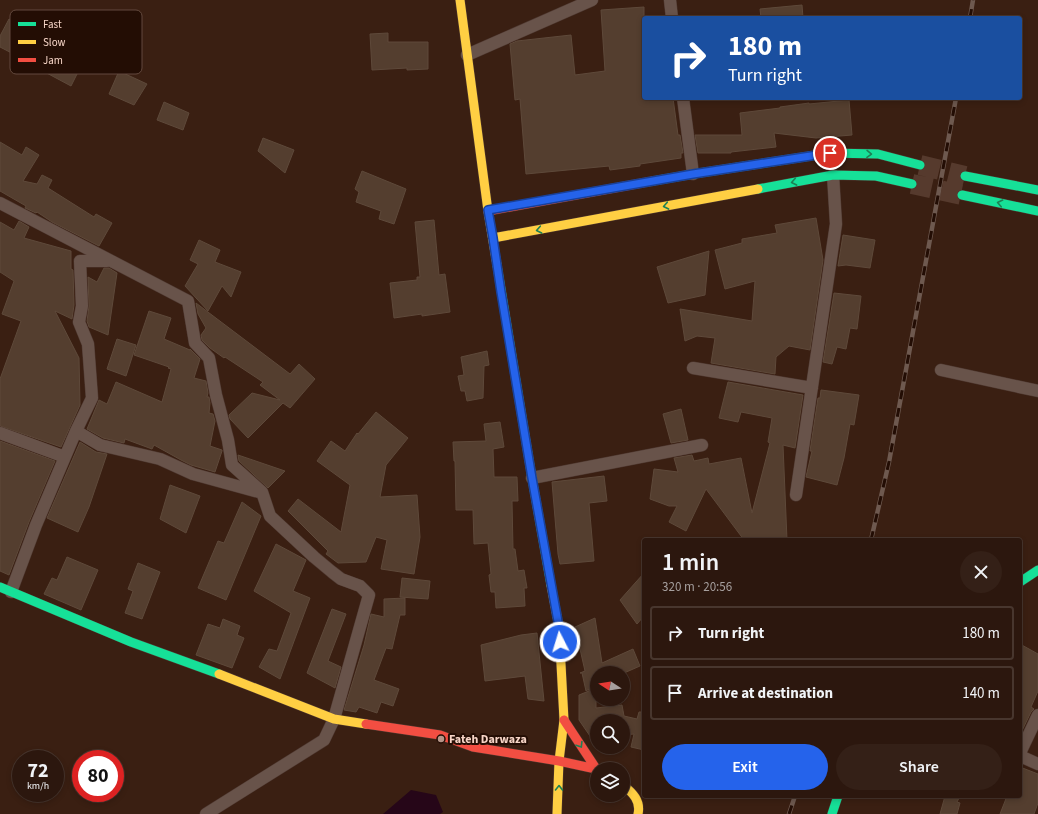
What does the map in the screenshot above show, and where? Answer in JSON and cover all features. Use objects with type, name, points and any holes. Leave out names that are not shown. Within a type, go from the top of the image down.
[{"type":"main road","points":[[460,0],[488,210],[532,478],[559,627],[564,720],[559,761],[558,814]]},
{"type":"main road","points":[[488,210],[693,174],[830,153],[878,154],[920,165]]},
{"type":"main road","points":[[493,238],[832,175],[876,176],[912,184]]},
{"type":"main road","points":[[965,176],[1038,190]]},
{"type":"main road","points":[[962,195],[1038,211]]},
{"type":"main road","points":[[1022,581],[1038,570]]},
{"type":"main road","points":[[6,589],[131,642],[243,683],[334,719],[440,735],[473,747],[559,761],[590,769]]},
{"type":"main road","points":[[564,720],[591,762]]},
{"type":"main road","points":[[630,790],[639,801],[638,814]]},
{"type":"main road","points":[[832,814],[837,798]]},
{"type":"street","points":[[467,55],[592,0]]},
{"type":"street","points":[[670,0],[672,16]]},
{"type":"street","points":[[683,100],[693,174]]},
{"type":"street","points":[[796,495],[836,224],[832,175]]},
{"type":"street","points":[[0,203],[188,301],[195,343],[210,358],[216,395],[228,440],[232,465],[262,492],[270,516],[332,572],[341,579],[360,586],[369,596],[334,719],[324,740],[206,814]]},
{"type":"street","points":[[6,589],[92,398],[88,344],[79,322],[82,306],[80,261],[110,261]]},
{"type":"street","points":[[693,368],[812,388]]},
{"type":"street","points":[[941,370],[1038,391]]},
{"type":"street","points":[[76,431],[100,445],[160,459],[193,474],[262,492]]},
{"type":"street","points":[[0,432],[65,457]]},
{"type":"street","points":[[532,478],[702,445]]},
{"type":"street","points":[[1022,750],[1038,715]]},
{"type":"street","points":[[1022,755],[1038,764]]},
{"type":"shaded area","points":[[411,790],[436,795],[443,812],[440,814],[383,814]]},
{"type":"building","points":[[802,5],[803,16],[761,16],[760,9]]},
{"type":"building","points":[[644,7],[644,16],[642,16],[642,100],[673,100],[678,135],[680,135],[683,153],[681,153],[681,158],[610,170],[609,166],[526,174],[520,99],[515,100],[510,44],[517,41],[571,35],[575,75],[605,71],[601,10]]},
{"type":"building","points":[[10,19],[10,52],[0,47],[0,36]]},
{"type":"building","points":[[388,33],[388,42],[428,42],[428,69],[407,70],[407,68],[372,70],[370,34]]},
{"type":"building","points":[[49,74],[77,74],[71,86]]},
{"type":"building","points":[[118,74],[125,74],[147,84],[134,105],[109,94]]},
{"type":"building","points":[[849,100],[852,135],[816,138],[774,133],[776,147],[731,153],[698,153],[695,135],[742,135],[740,113],[809,103]]},
{"type":"building","points":[[164,102],[189,113],[183,130],[157,120]]},
{"type":"building","points":[[263,138],[294,150],[285,173],[258,151]]},
{"type":"building","points":[[0,142],[22,155],[26,147],[39,155],[23,181],[37,184],[42,175],[52,180],[48,188],[94,217],[96,214],[112,223],[99,246],[52,222],[37,212],[36,213],[25,208],[26,206],[0,191]]},
{"type":"building","points":[[362,171],[406,189],[394,224],[379,219],[381,211],[356,202],[359,192],[355,189]]},
{"type":"building","points":[[816,218],[823,260],[810,350],[789,346],[776,357],[775,374],[711,363],[715,338],[697,336],[685,341],[680,309],[752,321],[755,281],[725,289],[715,250],[742,243],[742,239],[777,233],[775,225]]},
{"type":"building","points":[[434,220],[439,275],[445,274],[450,312],[394,318],[390,283],[417,280],[417,277],[420,277],[415,222]]},
{"type":"building","points":[[19,221],[29,227],[24,238],[71,251],[74,305],[72,319],[55,311],[79,358],[80,405],[61,447],[0,426],[0,379],[21,321],[2,314],[14,281],[0,272],[0,222],[14,230]]},
{"type":"building","points":[[843,235],[875,240],[870,268],[846,265],[838,266]]},
{"type":"building","points":[[199,240],[220,250],[215,262],[241,272],[231,297],[222,286],[208,311],[185,286],[198,264],[190,260]]},
{"type":"building","points":[[709,251],[705,295],[668,303],[657,267]]},
{"type":"building","points":[[104,268],[109,268],[117,273],[108,335],[89,327],[87,321],[89,306],[88,277],[97,282]]},
{"type":"building","points":[[834,293],[861,296],[857,329],[850,328],[846,349],[837,347],[832,364],[823,362]]},
{"type":"building","points":[[196,303],[290,374],[299,364],[315,379],[290,408],[283,403],[248,438],[230,419],[229,415],[252,393],[280,400],[260,385],[263,382],[225,357],[224,358],[202,340],[201,335],[206,328],[198,314]]},
{"type":"building","points":[[149,311],[171,318],[164,339],[190,349],[200,359],[194,378],[206,381],[208,393],[207,397],[209,397],[210,403],[209,413],[213,414],[215,421],[210,446],[222,450],[215,472],[191,465],[154,445],[152,449],[125,439],[124,443],[103,438],[87,429],[99,400],[107,404],[116,382],[162,402],[171,369],[134,355]]},
{"type":"building","points":[[117,339],[136,345],[126,376],[107,369]]},
{"type":"building","points":[[487,351],[489,365],[484,366],[483,398],[467,401],[465,391],[461,391],[458,376],[464,375],[461,357]]},
{"type":"building","points":[[728,382],[803,395],[795,448],[783,445],[787,538],[743,538],[706,489],[686,531],[669,522],[677,506],[669,506],[650,499],[654,469],[678,472],[674,458],[692,455],[694,461],[708,458],[709,464],[741,458],[752,513],[770,443],[768,442],[772,418],[741,412],[738,422],[719,418]]},
{"type":"building","points":[[821,390],[859,395],[854,425],[850,424],[844,458],[837,485],[806,477],[812,451],[810,451],[818,398],[820,398]]},
{"type":"building","points":[[681,409],[688,440],[671,443],[663,414]]},
{"type":"building","points":[[376,412],[408,438],[386,465],[380,497],[417,495],[420,537],[414,574],[381,569],[387,540],[376,537],[366,562],[338,563],[326,554],[328,551],[288,511],[298,499],[341,532],[350,485],[317,461],[331,441],[345,451],[357,433],[358,434]]},
{"type":"building","points":[[500,422],[504,447],[493,449],[494,477],[517,477],[518,501],[512,501],[513,549],[515,549],[518,571],[524,570],[527,588],[524,588],[525,606],[496,608],[495,592],[491,592],[488,543],[474,544],[473,510],[456,510],[453,442],[486,441],[484,424]]},
{"type":"building","points":[[0,441],[55,461],[29,522],[9,575],[0,571]]},
{"type":"building","points":[[80,442],[96,452],[107,454],[89,507],[78,532],[47,518]]},
{"type":"building","points":[[238,455],[285,471],[268,488],[239,461]]},
{"type":"building","points":[[604,476],[607,501],[589,503],[594,561],[560,564],[552,482]]},
{"type":"building","points":[[170,485],[200,496],[186,533],[160,519]]},
{"type":"building","points":[[242,502],[261,516],[226,600],[198,588],[218,541],[224,543]]},
{"type":"building","points":[[276,544],[306,560],[293,591],[310,598],[280,679],[259,667],[269,649],[277,651],[291,613],[254,591]]},
{"type":"building","points":[[67,557],[98,570],[81,610],[44,594],[52,578],[57,580]]},
{"type":"building","points":[[138,563],[160,572],[142,619],[125,613],[133,591],[128,589]]},
{"type":"building","points":[[642,575],[642,618],[637,624],[620,600]]},
{"type":"building","points":[[402,578],[430,581],[428,599],[400,597]]},
{"type":"building","points":[[405,598],[405,615],[400,615],[392,649],[386,648],[374,680],[399,689],[393,706],[381,702],[377,713],[359,707],[356,712],[344,710],[364,645],[371,614],[384,617],[384,599]]},
{"type":"building","points":[[332,609],[346,614],[328,661],[341,667],[335,688],[307,673]]},
{"type":"building","points":[[595,618],[602,663],[633,649],[640,666],[630,670],[630,666],[590,666],[590,706],[596,706],[596,708],[622,706],[624,714],[590,714],[590,736],[579,720],[579,695],[589,691],[589,689],[586,691],[582,673],[580,673],[585,671],[575,627]]},
{"type":"building","points":[[223,619],[240,626],[237,635],[244,638],[232,668],[196,655],[208,624],[220,628]]},
{"type":"building","points":[[537,633],[544,701],[528,699],[525,676],[485,681],[481,645],[521,635]]},
{"type":"building","points":[[1022,645],[1038,654],[1038,691],[1031,707],[1034,709],[1022,731]]},
{"type":"building","points":[[639,712],[642,712],[642,750],[631,747],[634,734],[630,734],[630,717],[637,719]]},
{"type":"building","points":[[1022,768],[1038,774],[1038,803],[1034,814],[1000,814],[1006,798],[1022,798]]},
{"type":"building","points":[[944,798],[959,798],[957,802],[960,803],[957,814],[940,814]]},
{"type":"tunnel","points":[[920,165],[965,176]]},
{"type":"tunnel","points":[[912,184],[962,195]]},
{"type":"railway","points":[[970,16],[973,0]]},
{"type":"railway","points":[[871,538],[889,462],[956,100]]},
{"type":"railway","points":[[789,814],[794,798]]},
{"type":"traffic: fast","points":[[653,181],[830,153],[878,154],[920,165]]},
{"type":"traffic: fast","points":[[758,189],[833,175],[876,176],[912,184]]},
{"type":"traffic: fast","points":[[965,176],[1038,190]]},
{"type":"traffic: fast","points":[[962,195],[1038,211]]},
{"type":"traffic: fast","points":[[497,265],[551,585]]},
{"type":"traffic: fast","points":[[1022,581],[1038,570]]},
{"type":"traffic: fast","points":[[0,587],[131,642],[219,674]]},
{"type":"traffic: fast","points":[[832,814],[837,798]]},
{"type":"traffic: slow","points":[[460,0],[488,211],[497,265]]},
{"type":"traffic: slow","points":[[493,238],[758,189]]},
{"type":"traffic: slow","points":[[551,585],[559,627],[564,720],[559,761],[557,814]]},
{"type":"traffic: slow","points":[[219,674],[334,719],[366,724]]},
{"type":"traffic: slow","points":[[630,791],[637,801],[639,809],[638,814]]},
{"type":"traffic: jam","points":[[488,211],[653,181]]},
{"type":"traffic: jam","points":[[564,720],[592,762]]},
{"type":"traffic: jam","points":[[366,724],[440,735],[473,747],[590,768]]},
{"type":"place","name":"Fateh Darwaza","points":[[441,739]]},
{"type":"route","points":[[560,642],[559,627],[532,478],[488,210],[693,174],[830,153]]}]
